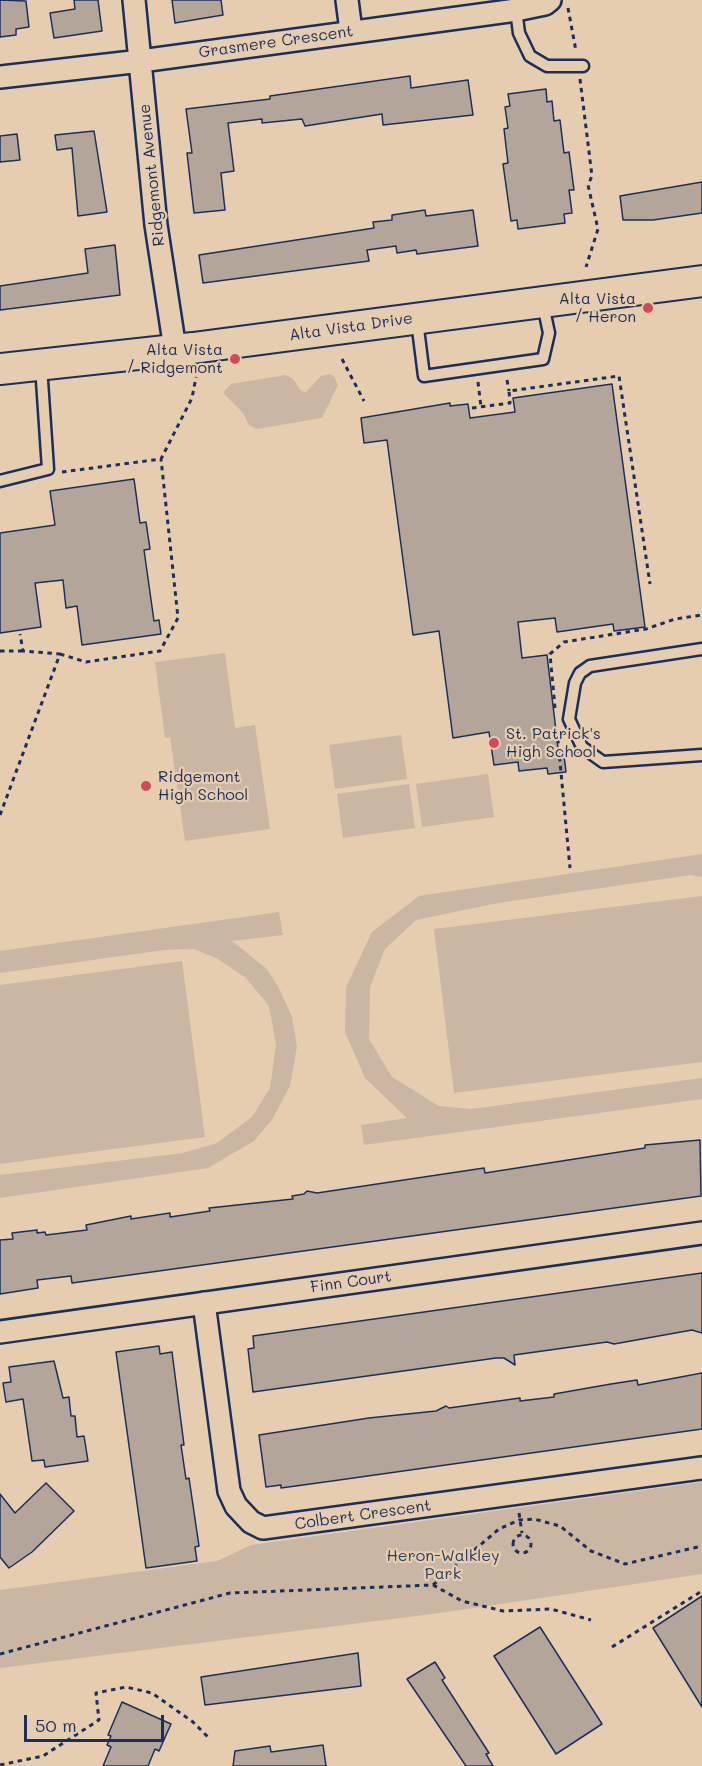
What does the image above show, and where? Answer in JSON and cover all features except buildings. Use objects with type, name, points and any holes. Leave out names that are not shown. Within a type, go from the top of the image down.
[{"type":"street","name":"Ridgemont Avenue","points":[[134,0],[156,225],[175,350]]},
{"type":"street","points":[[347,0],[351,31]]},
{"type":"street","name":"Grasmere Crescent","points":[[0,77],[141,61],[516,10],[545,4],[550,0]]},
{"type":"street","name":"Alta Vista Drive","points":[[0,369],[175,350],[702,281]]},
{"type":"street","name":"Finn Court","points":[[0,1332],[702,1233]]},
{"type":"street","name":"Colbert Crescent","points":[[204,1303],[229,1491],[236,1506],[250,1522],[263,1528],[702,1468]]},
{"type":"lane","points":[[516,10],[519,33],[530,56],[547,66],[581,66]]},
{"type":"lane","points":[[417,318],[424,376],[543,359],[549,333],[543,302]]},
{"type":"lane","points":[[0,481],[48,469],[41,364]]},
{"type":"lane","points":[[702,649],[590,666],[580,673],[575,682],[569,719],[582,747],[603,762],[702,755]]},
{"type":"path","points":[[561,0],[569,8],[581,66],[592,176],[588,185],[591,207],[596,214],[598,229],[586,267]]},
{"type":"path","points":[[342,359],[364,401]]},
{"type":"path","points":[[475,369],[481,407]]},
{"type":"path","points":[[509,391],[619,376],[650,584]]},
{"type":"path","points":[[0,651],[60,654],[86,662],[160,651],[178,618],[161,459],[192,398],[196,377]]},
{"type":"path","points":[[472,408],[510,403],[507,380]]},
{"type":"path","points":[[48,469],[66,473],[161,459]]},
{"type":"path","points":[[20,634],[23,651]]},
{"type":"path","points":[[0,815],[60,654]]},
{"type":"path","points":[[556,720],[570,868]]},
{"type":"path","points":[[433,1585],[499,1529],[519,1520],[534,1519],[560,1526],[591,1551],[626,1564],[702,1546]]},
{"type":"path","points":[[522,1534],[527,1535],[530,1538],[531,1548],[523,1553],[518,1552],[513,1544],[514,1539],[522,1534]]},
{"type":"path","points":[[0,1654],[230,1593],[433,1585],[462,1601],[503,1611],[551,1609],[591,1620]]},
{"type":"path","points":[[612,1647],[702,1591]]},
{"type":"path","points":[[0,1765],[43,1756],[99,1720],[96,1694],[126,1687],[152,1693],[193,1722],[210,1739]]},
{"type":"green space","points":[[330,374],[334,376],[338,385],[322,418],[257,429],[249,425],[243,413],[224,394],[231,384],[286,375],[293,379],[301,391],[306,392],[321,376]]},
{"type":"green space","points":[[225,653],[235,728],[255,725],[270,829],[185,841],[170,737],[165,738],[155,662]]},
{"type":"green space","points":[[401,735],[407,779],[335,789],[329,745]]},
{"type":"green space","points":[[488,774],[494,817],[422,827],[416,784]]},
{"type":"green space","points":[[409,784],[415,828],[343,838],[337,794]]},
{"type":"green space","points":[[702,854],[702,877],[691,875],[498,903],[416,920],[385,949],[370,987],[369,1039],[392,1077],[439,1106],[471,1109],[702,1078],[702,1099],[364,1145],[361,1125],[407,1118],[365,1078],[345,1032],[346,987],[372,932],[419,896]]},
{"type":"green space","points":[[702,896],[702,1062],[454,1093],[434,929]]},
{"type":"green space","points":[[279,912],[283,935],[232,941],[267,969],[280,990],[292,1017],[297,1046],[290,1086],[272,1120],[254,1141],[208,1168],[0,1198],[0,1175],[183,1153],[217,1143],[252,1117],[270,1088],[276,1045],[269,1006],[246,978],[218,959],[194,949],[164,950],[0,973],[0,951]]},
{"type":"green space","points":[[182,961],[205,1137],[0,1164],[0,985]]},
{"type":"green space","name":"Heron-Walkley Park","points":[[702,1482],[702,1574],[440,1613],[0,1668],[0,1590],[217,1561],[251,1545]]},
{"type":"place","name":"Alta Vista / Heron","points":[[648,308]]},
{"type":"place","name":"Alta Vista / Ridgemont","points":[[235,359]]},
{"type":"place","name":"St. Patrick's High School","points":[[494,743]]},
{"type":"place","name":"Ridgemont High School","points":[[146,786]]}]
